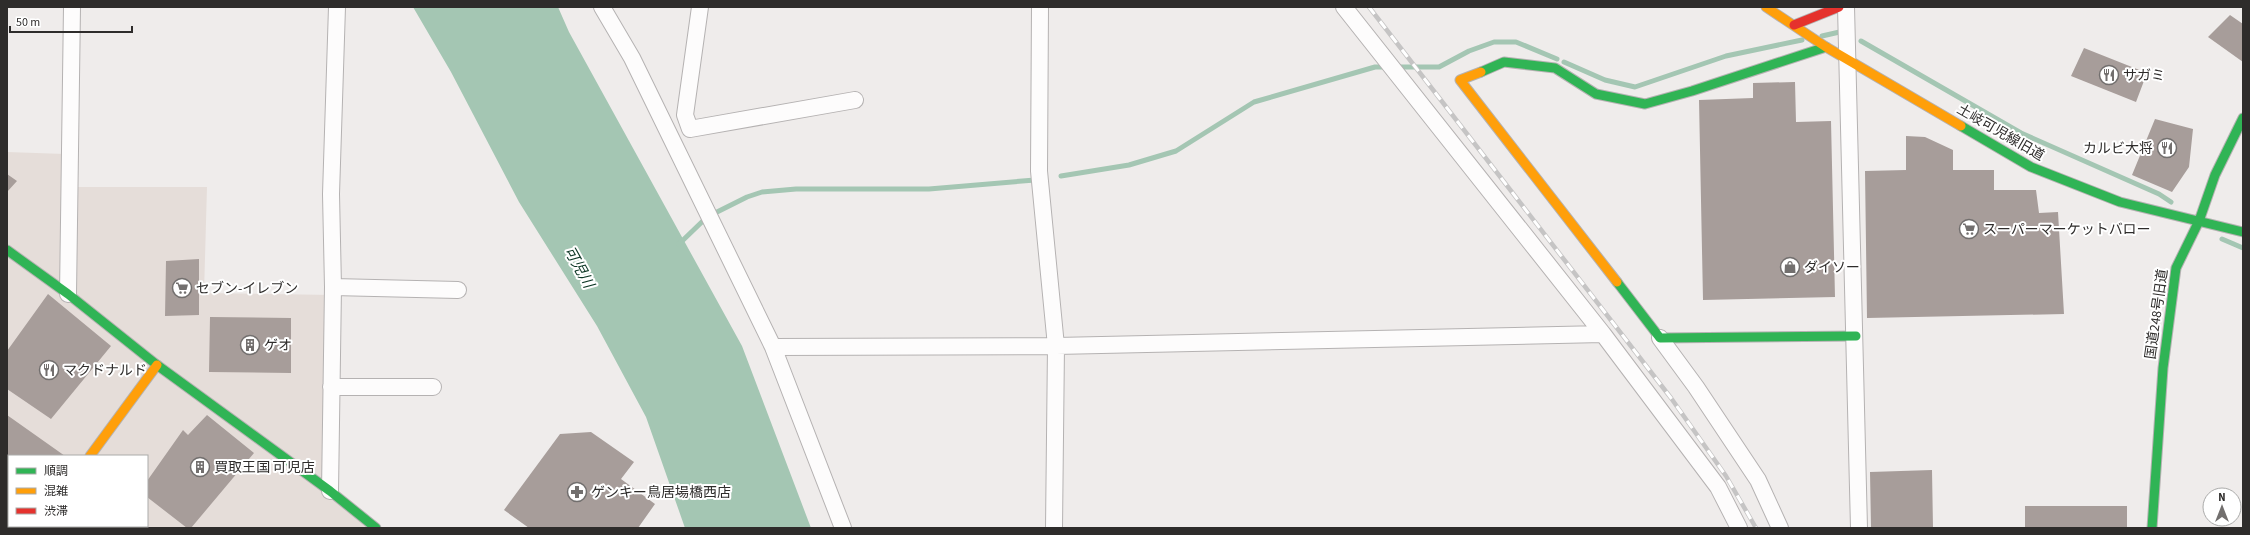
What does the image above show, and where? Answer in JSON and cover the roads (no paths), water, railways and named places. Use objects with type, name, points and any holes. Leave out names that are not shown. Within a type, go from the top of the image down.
[{"type":"street","points":[[68,294],[72,7]]},
{"type":"street","points":[[330,491],[333,287],[331,194],[337,7]]},
{"type":"street","points":[[602,7],[632,58],[773,347],[843,528]]},
{"type":"street","points":[[700,7],[685,115],[690,129],[855,100]]},
{"type":"street","points":[[1040,7],[1039,172],[1056,346],[1054,528]]},
{"type":"street","points":[[1344,7],[1603,334],[1718,487],[1739,528]]},
{"type":"street","name":"土岐可児線旧道","points":[[1766,7],[1826,47],[2031,167],[2120,202],[2243,232]]},
{"type":"street","points":[[1798,28],[1839,7]]},
{"type":"street","points":[[1846,7],[1856,336],[1858,528]]},
{"type":"street","points":[[1780,528],[1758,480],[1696,387],[1660,338],[1460,80],[1504,62],[1555,68],[1596,94],[1644,104],[1692,91],[1826,47]]},
{"type":"street","name":"国道248号旧道","points":[[2152,528],[2169,313],[2176,268],[2199,221],[2215,175],[2243,118]]},
{"type":"street","points":[[7,250],[68,294],[157,365],[330,491],[376,528]]},
{"type":"street","points":[[333,287],[458,290]]},
{"type":"street","points":[[773,347],[1056,346],[1603,334]]},
{"type":"street","points":[[1660,338],[1856,336]]},
{"type":"street","points":[[91,455],[157,365]]},
{"type":"street","points":[[331,387],[433,387]]},
{"type":"water","name":"可児川","points":[[413,7],[558,7],[569,32],[742,346],[811,528],[685,528],[646,417],[597,326],[519,202],[451,72]]},
{"type":"waterway","points":[[1822,36],[1844,31]]},
{"type":"waterway","points":[[1564,62],[1605,80],[1635,87],[1726,56],[1802,40]]},
{"type":"waterway","points":[[1861,41],[2021,133],[2159,194],[2171,202]]},
{"type":"waterway","points":[[1396,67],[1439,67],[1469,51],[1494,42],[1516,42],[1557,59]]},
{"type":"waterway","points":[[1061,176],[1129,165],[1176,151],[1254,102],[1375,67],[1388,67]]},
{"type":"waterway","points":[[679,244],[707,217],[747,197],[762,192],[796,189],[929,189],[1035,180]]},
{"type":"waterway","points":[[2222,239],[2243,248]]},
{"type":"railway","points":[[1369,7],[1671,398],[1726,476],[1756,528]]},
{"type":"place","name":"サガミ","points":[[2109,75]]},
{"type":"place","name":"カルビ大将","points":[[2167,148]]},
{"type":"place","name":"スーパーマーケットバロー","points":[[1969,229]]},
{"type":"place","name":"ダイソー","points":[[1790,267]]},
{"type":"place","name":"セブン-イレブン","points":[[182,288]]},
{"type":"place","name":"ゲオ","points":[[250,345]]},
{"type":"place","name":"マクドナルド","points":[[49,370]]},
{"type":"place","name":"買取王国 可児店","points":[[200,467]]},
{"type":"place","name":"ゲンキー鳥居場橋西店","points":[[577,492]]}]
